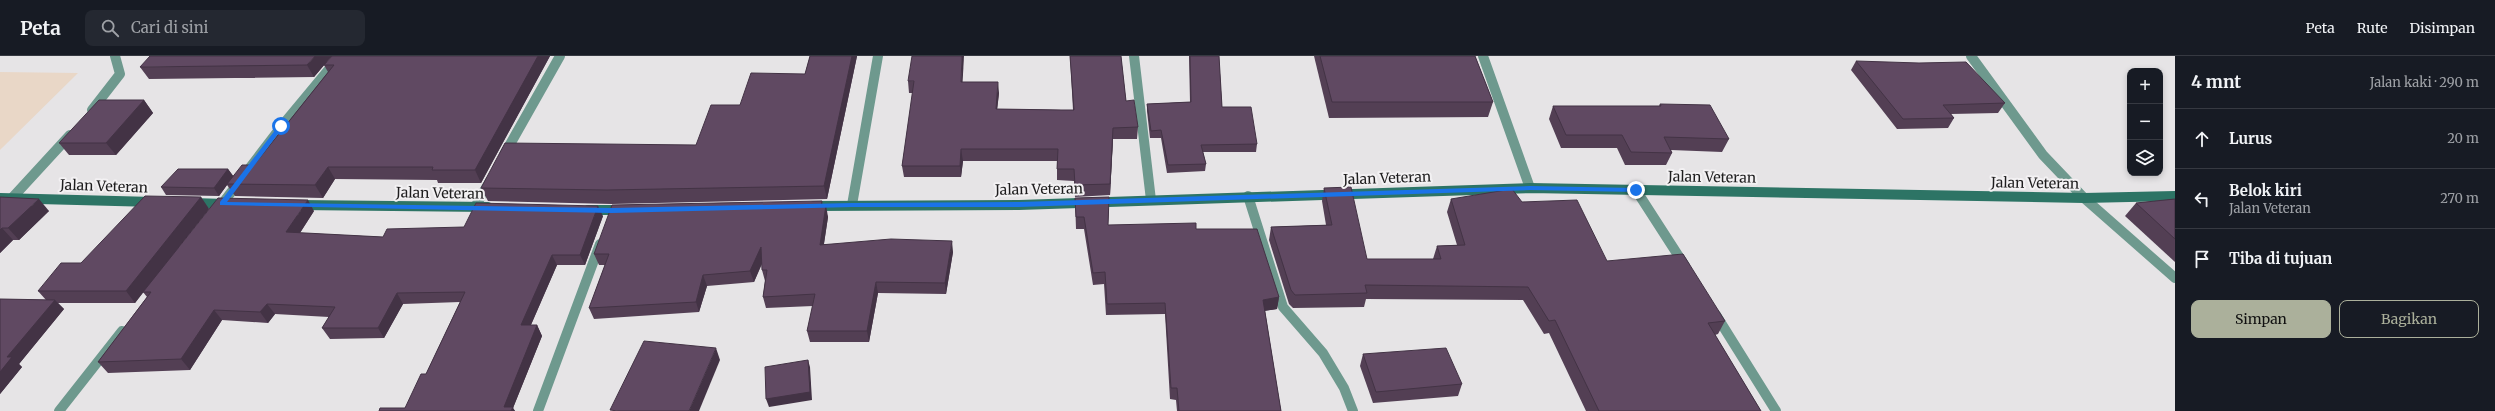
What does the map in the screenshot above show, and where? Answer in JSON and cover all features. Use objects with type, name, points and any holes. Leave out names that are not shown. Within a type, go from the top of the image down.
[{"type":"main road","name":"Jalan Veteran","points":[[806,206],[1019,205],[1248,196],[1530,188],[2084,198],[2175,196]]},
{"type":"main road","name":"Jalan Veteran","points":[[0,198],[14,197],[168,202]]},
{"type":"main road","points":[[183,203],[238,204]]},
{"type":"main road","name":"Jalan Veteran","points":[[285,205],[498,208]]},
{"type":"main road","points":[[574,209],[611,214],[636,210]]},
{"type":"street","points":[[14,197],[81,123],[120,74],[115,56]]},
{"type":"street","points":[[212,216],[281,126],[340,56]]},
{"type":"street","points":[[501,161],[560,56]]},
{"type":"street","points":[[852,205],[878,56]]},
{"type":"street","points":[[1134,56],[1151,200]]},
{"type":"street","points":[[1483,56],[1530,188]]},
{"type":"street","points":[[1971,56],[2043,155],[2084,198],[2175,278]]},
{"type":"street","points":[[475,207],[493,174]]},
{"type":"street","points":[[1636,190],[1689,273]]},
{"type":"street","points":[[1248,196],[1283,307],[1323,353],[1344,388],[1353,411]]},
{"type":"street","points":[[538,411],[604,233]]},
{"type":"street","points":[[1710,306],[1776,411]]},
{"type":"street","points":[[59,411],[128,323]]},
{"type":"shaded area","points":[[0,72],[78,73],[0,150]]},
{"type":"building","points":[[150,56],[315,56],[307,65],[140,67]]},
{"type":"building","points":[[332,56],[538,56],[475,170],[432,170],[433,167],[328,167],[315,185],[227,184],[242,165],[254,165],[334,65],[324,65]]},
{"type":"building","points":[[810,56],[852,56],[824,186],[607,190],[481,188],[505,143],[696,145],[711,105],[740,105],[751,73],[805,74]]},
{"type":"building","points":[[912,56],[962,56],[961,82],[998,82],[996,109],[1074,110],[1070,56],[1121,56],[1126,101],[1134,100],[1138,127],[1113,128],[1110,184],[1075,185],[1074,169],[1057,169],[1058,149],[961,149],[960,166],[902,166],[914,81],[908,81]]},
{"type":"building","points":[[1190,56],[1219,56],[1222,107],[1251,107],[1257,144],[1201,145],[1206,164],[1168,165],[1161,130],[1151,131],[1147,104],[1191,102]]},
{"type":"building","points":[[1320,56],[1475,56],[1493,102],[1332,102]]},
{"type":"building","points":[[1856,61],[1919,63],[1966,62],[2005,103],[1943,105],[1954,118],[1903,119]]},
{"type":"building","points":[[99,100],[144,100],[106,143],[59,143]]},
{"type":"building","points":[[1660,104],[1710,105],[1729,139],[1664,137],[1672,153],[1631,152],[1622,135],[1566,135],[1553,106],[1661,106]]},
{"type":"building","points":[[178,169],[228,169],[214,188],[161,187]]},
{"type":"building","points":[[1351,187],[1367,259],[1441,259],[1437,246],[1465,245],[1451,199],[1512,189],[1522,202],[1577,200],[1607,261],[1683,254],[1725,321],[1708,323],[1761,411],[1599,411],[1555,320],[1549,321],[1528,287],[1365,285],[1367,293],[1295,295],[1291,290],[1271,227],[1332,225],[1324,188]]},
{"type":"building","points":[[145,196],[201,197],[126,291],[38,291],[61,263],[81,263]]},
{"type":"building","points":[[0,197],[39,199],[8,228],[2,228],[0,230]]},
{"type":"building","points":[[1109,197],[1108,225],[1196,223],[1196,229],[1257,229],[1279,297],[1263,300],[1281,411],[1179,411],[1177,388],[1171,388],[1165,303],[1107,304],[1105,272],[1093,273],[1084,217],[1076,217],[1075,198]]},
{"type":"building","points":[[218,198],[308,200],[286,232],[383,237],[387,229],[464,227],[476,203],[598,206],[580,255],[552,255],[521,325],[537,325],[504,407],[513,407],[511,411],[379,411],[380,408],[405,408],[421,374],[426,374],[465,292],[397,293],[378,328],[322,328],[335,307],[267,304],[260,312],[214,310],[181,359],[98,362],[151,292],[143,292]]},
{"type":"building","points":[[2175,199],[2175,239],[2136,203]]},
{"type":"building","points":[[822,201],[821,206],[826,205],[820,245],[891,239],[952,241],[945,283],[876,282],[867,331],[807,331],[815,294],[763,297],[767,270],[762,270],[761,247],[750,271],[703,275],[696,302],[589,308],[609,254],[594,254],[612,205]]},
{"type":"building","points":[[0,299],[55,300],[7,357],[12,357],[0,372]]},
{"type":"building","points":[[644,341],[716,348],[689,411],[610,410]]},
{"type":"building","points":[[1446,348],[1462,384],[1376,392],[1363,354]]},
{"type":"building","points":[[808,360],[810,392],[766,399],[765,367]]},
{"type":"route","points":[[281,126],[222,204],[612,210],[852,205],[1019,205],[1248,196],[1530,188],[1636,190]]}]
